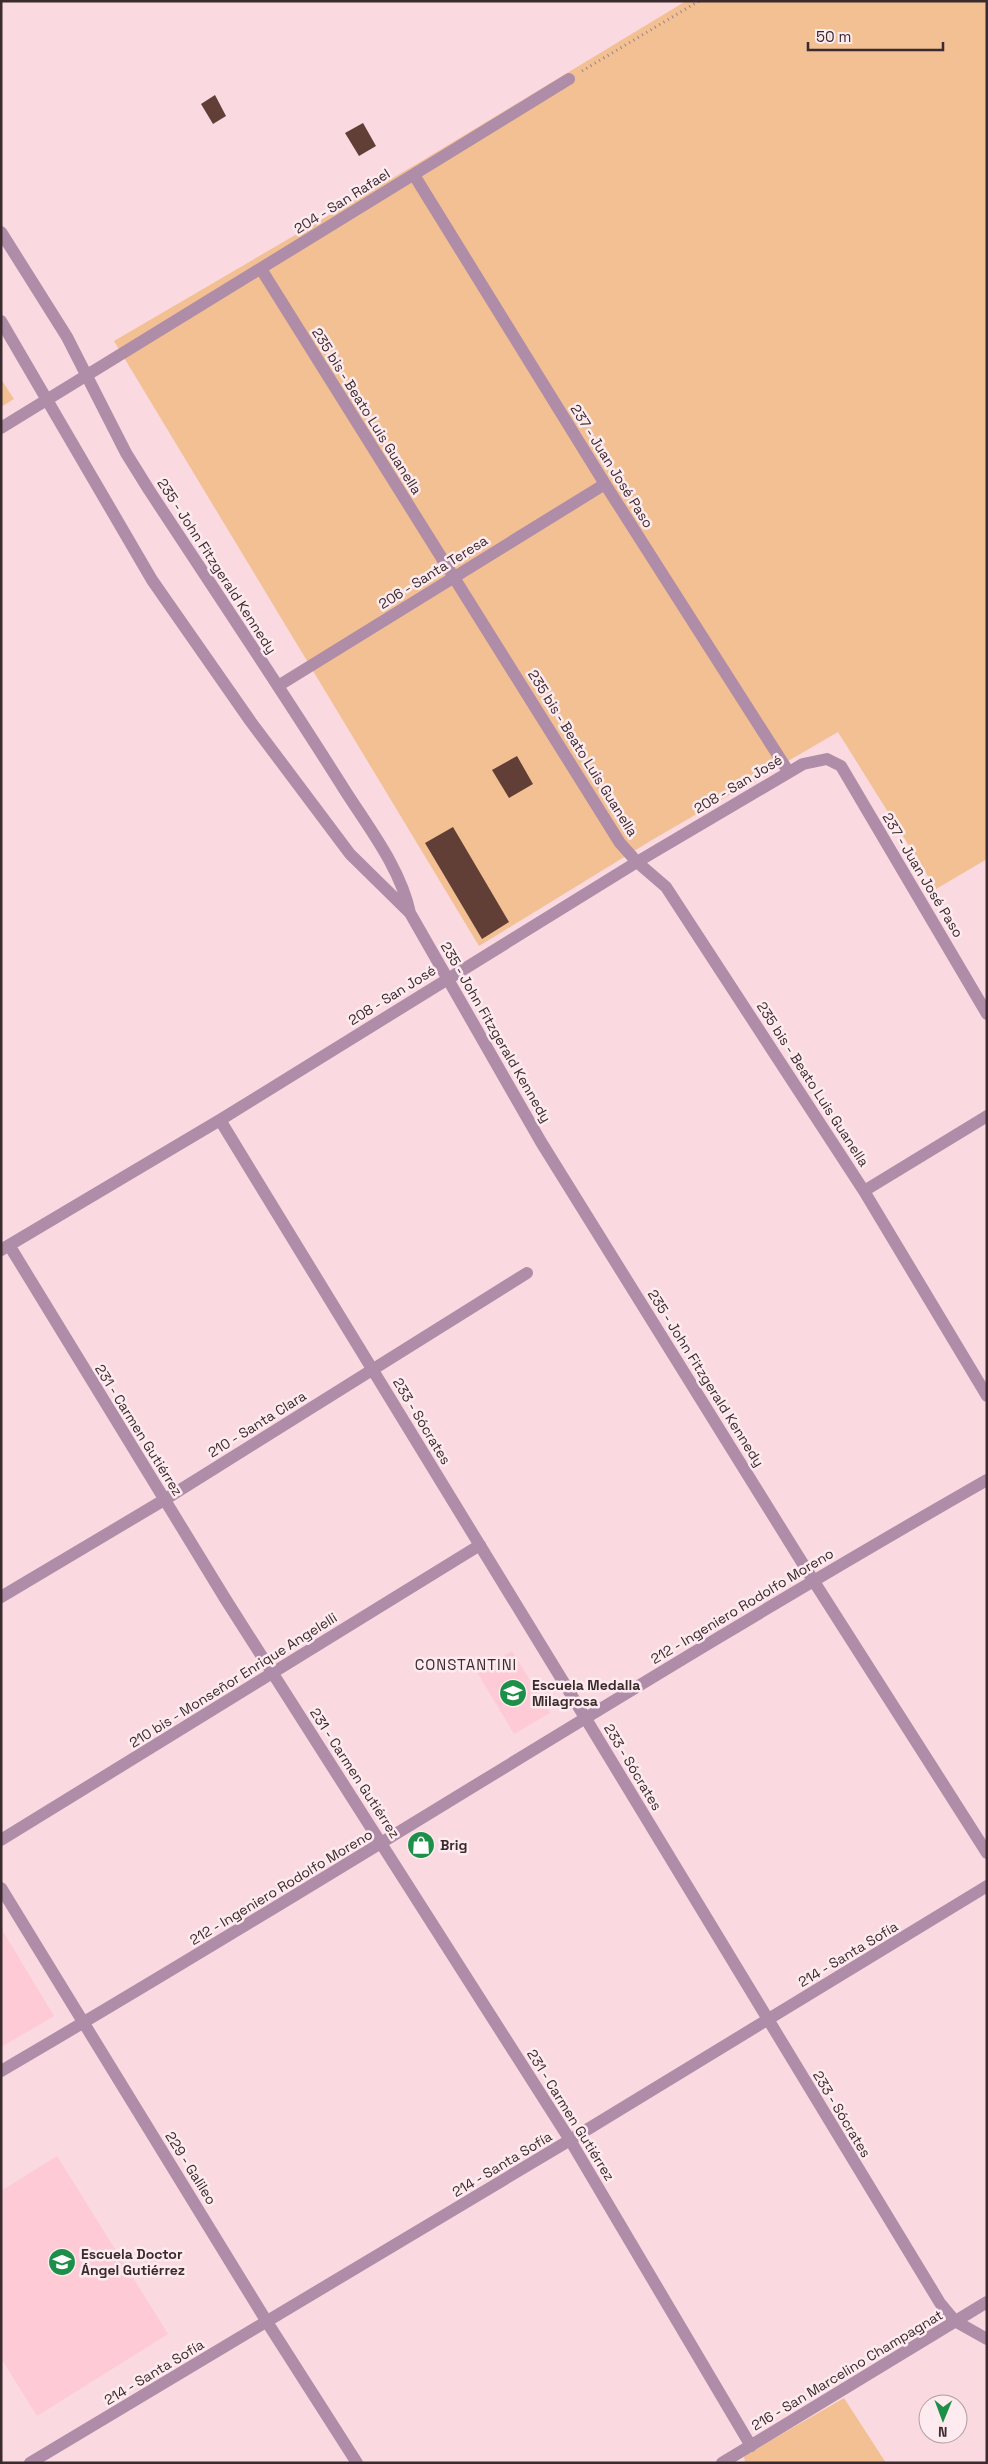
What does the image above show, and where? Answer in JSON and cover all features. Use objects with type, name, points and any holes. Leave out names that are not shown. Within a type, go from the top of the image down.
[{"type":"street","name":"204 - San Rafael","points":[[1,428],[569,79]]},
{"type":"street","name":"237 - Juan José Paso","points":[[414,175],[605,484],[788,771]]},
{"type":"street","name":"235 - John Fitzgerald Kennedy","points":[[1,232],[67,337],[126,453],[278,686],[386,857],[406,895],[410,913],[446,979],[541,1142],[813,1580],[987,1853]]},
{"type":"street","name":"235 bis - Beato Luis Guanella","points":[[260,269],[620,843],[637,862],[666,887],[864,1192],[987,1396]]},
{"type":"street","name":"235 - John Fitzgerald Kennedy","points":[[1,321],[49,400],[152,580],[251,722],[350,854],[410,913]]},
{"type":"street","name":"206 - Santa Teresa","points":[[278,686],[605,484]]},
{"type":"street","name":"237 - Juan José Paso","points":[[827,759],[841,766],[987,1014]]},
{"type":"street","name":"208 - San José","points":[[5,1248],[220,1120],[446,979],[788,771],[803,764],[827,759]]},
{"type":"street","points":[[864,1192],[987,1116]]},
{"type":"street","name":"233 - Sócrates","points":[[220,1120],[940,2303],[955,2321],[987,2339]]},
{"type":"street","name":"231 - Carmen Gutiérrez","points":[[5,1248],[570,2140],[751,2446]]},
{"type":"street","name":"210 - Santa Clara","points":[[1,1596],[164,1500],[527,1273]]},
{"type":"street","name":"212 - Ingeniero Rodolfo Moreno","points":[[1,2072],[382,1843],[813,1580],[987,1480]]},
{"type":"street","name":"210 bis - Monseñor Enrique Angelelli","points":[[1,1840],[480,1545]]},
{"type":"street","name":"214 - Santa Sofía","points":[[30,2463],[570,2140],[987,1886]]},
{"type":"street","name":"229 - Galileo","points":[[1,1888],[357,2463]]},
{"type":"street","name":"216 - San Marcelino Champagnat","points":[[722,2463],[734,2459],[751,2446],[987,2302]]},
{"type":"path","points":[[569,79],[699,1]]},
{"type":"shaded area","points":[[686,1],[987,1],[987,859],[936,889],[838,732],[652,840],[479,946],[114,341],[420,162]]},
{"type":"shaded area","points":[[1,379],[14,399],[1,407]]},
{"type":"shaded area","name":"Escuela Medalla Milagrosa","points":[[512,1651],[550,1713],[514,1734],[477,1672]]},
{"type":"shaded area","points":[[1,1928],[54,2016],[1,2047]]},
{"type":"shaded area","name":"Escuela Doctor Ángel Gutiérrez","points":[[57,2156],[168,2334],[37,2416],[1,2358],[1,2191]]},
{"type":"shaded area","points":[[844,2398],[886,2463],[745,2463],[744,2456]]},
{"type":"building","points":[[215,95],[226,116],[213,124],[201,104]]},
{"type":"building","points":[[363,123],[376,146],[359,156],[345,133]]},
{"type":"building","points":[[517,756],[533,784],[509,798],[492,770]]},
{"type":"building","points":[[453,827],[509,922],[482,939],[425,843]]},
{"type":"place","name":"Escuela Medalla Milagrosa","points":[[513,1693]]},
{"type":"place","name":"Brig","points":[[421,1845]]},
{"type":"place","name":"Escuela Doctor Ángel Gutiérrez","points":[[62,2262]]},
{"type":"district","name":"CONSTANTINI","points":[[466,1664]]}]
